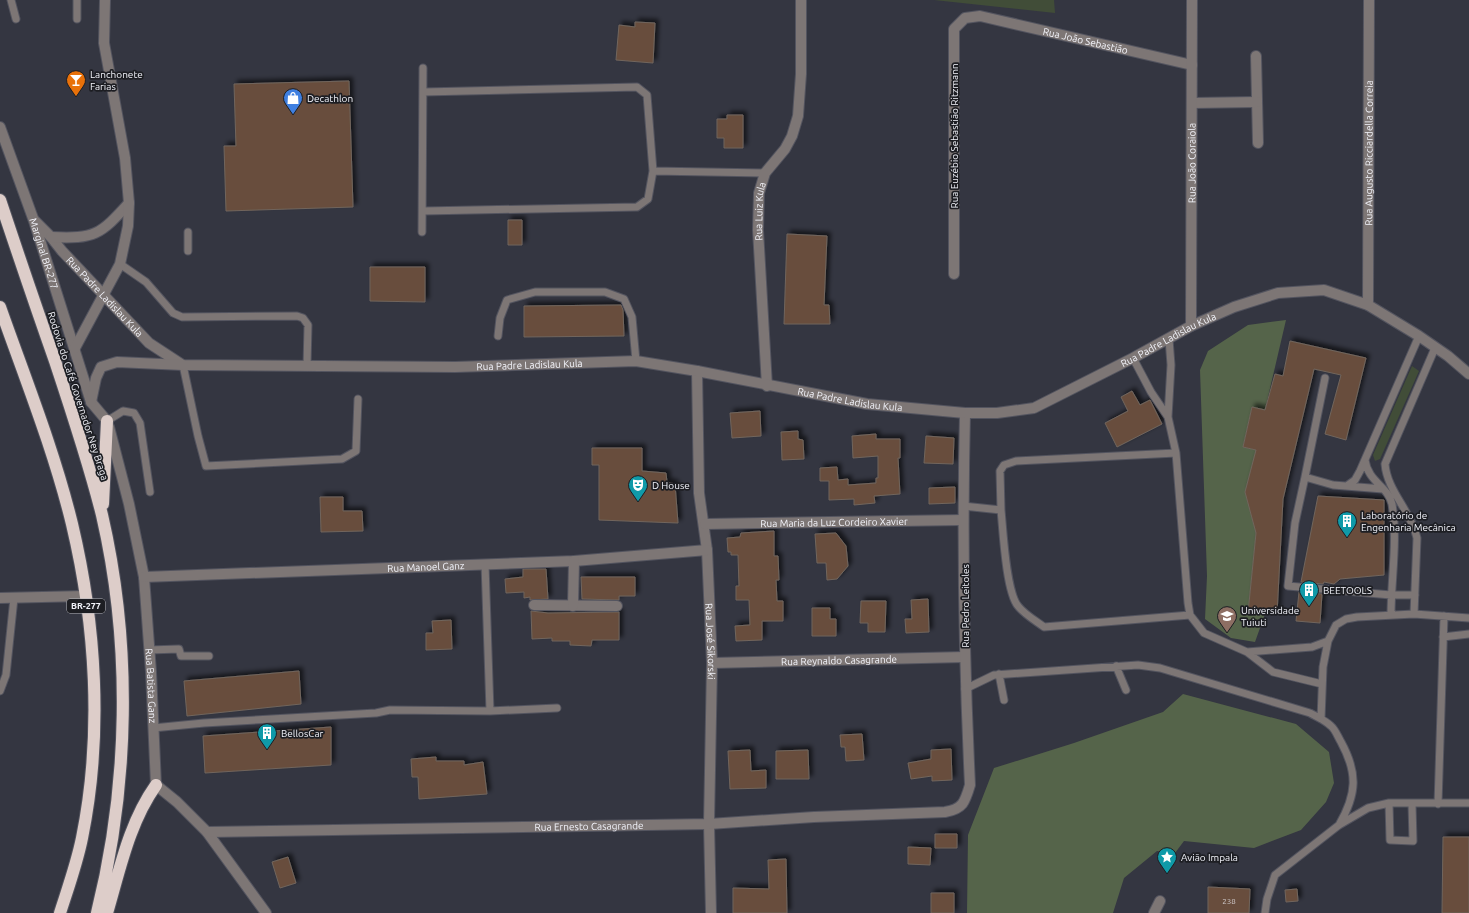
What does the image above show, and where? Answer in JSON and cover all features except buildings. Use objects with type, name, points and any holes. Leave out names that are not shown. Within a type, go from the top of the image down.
[{"type":"highway","name":"Rodovia do Café Governador Ney Braga","points":[[0,200],[83,446],[102,517],[117,607],[121,674],[122,731],[117,806],[111,847],[97,913]]},
{"type":"highway","name":"BR-277","points":[[0,307],[60,481],[72,523],[85,596],[94,680],[92,764],[82,838],[60,913]]},
{"type":"highway","points":[[102,517],[107,421]]},
{"type":"highway","points":[[106,913],[131,832],[144,802],[156,785]]},
{"type":"street","points":[[75,348],[102,295],[120,264],[128,226],[130,203],[125,158],[104,43],[104,0]]},
{"type":"street","name":"Rua Luiz Kula","points":[[768,386],[758,230],[759,193],[765,173],[785,149],[792,136],[798,116],[801,74],[801,0]]},
{"type":"street","name":"Rua João Coraiola","points":[[1191,326],[1192,0]]},
{"type":"street","name":"Rua Augusto Ricciardella Correia","points":[[1368,306],[1369,0]]},
{"type":"street","name":"Rua João Sebastião","points":[[980,16],[1192,65]]},
{"type":"street","name":"Rua Euzébio Sebastião Ritzmann","points":[[954,274],[954,28],[965,18],[980,16]]},
{"type":"street","points":[[1256,56],[1258,143]]},
{"type":"street","points":[[1192,103],[1257,102]]},
{"type":"street","name":"Marginal BR-277","points":[[0,127],[34,221],[91,402],[107,421]]},
{"type":"street","points":[[51,237],[81,238],[97,233],[109,225],[130,203]]},
{"type":"street","name":"Rua Padre Ladislau Kula","points":[[34,221],[51,237],[102,295],[149,343],[183,365]]},
{"type":"street","name":"Rua Padre Ladislau Kula","points":[[91,402],[96,378],[101,367],[117,362],[183,365],[455,368],[636,362],[697,371],[867,404],[965,413],[997,413],[1034,408],[1133,358],[1191,326],[1234,307],[1278,293],[1324,290],[1368,306],[1419,336],[1469,374]]},
{"type":"street","name":"Rua José Sikorski","points":[[697,371],[699,493],[707,550],[712,663],[709,824],[712,913]]},
{"type":"street","name":"Rua Pedro Leitoles","points":[[965,413],[963,520],[965,657],[970,785],[966,799]]},
{"type":"street","name":"Rua Batista Ganz","points":[[107,421],[129,504],[144,577],[156,785]]},
{"type":"street","name":"Rua Maria da Luz Cordeiro Xavier","points":[[704,524],[963,520]]},
{"type":"street","name":"Rua Manoel Ganz","points":[[144,577],[574,561],[707,550]]},
{"type":"street","points":[[573,606],[574,561]]},
{"type":"street","points":[[0,598],[85,596]]},
{"type":"street","points":[[534,605],[617,606]]},
{"type":"street","name":"Rua Reynaldo Casagrande","points":[[712,663],[965,657]]},
{"type":"street","points":[[156,785],[177,802],[207,832],[266,913]]},
{"type":"street","name":"Rua Ernesto Casagrande","points":[[207,832],[709,824],[814,817],[945,812],[957,810],[966,799]]},
{"type":"street","points":[[1154,913],[1160,901]]},
{"type":"lane","points":[[11,0],[16,19]]},
{"type":"lane","points":[[77,0],[77,19]]},
{"type":"lane","points":[[422,232],[423,68]]},
{"type":"lane","points":[[422,211],[636,207],[648,199],[653,171],[647,95],[637,87],[423,92]]},
{"type":"lane","points":[[653,171],[765,173]]},
{"type":"lane","points":[[188,232],[188,251]]},
{"type":"lane","points":[[120,264],[146,282],[173,313],[182,317],[297,316],[303,318],[308,325],[307,366]]},
{"type":"lane","points":[[498,336],[500,318],[507,300],[535,292],[605,292],[624,299],[632,317],[636,362]]},
{"type":"lane","points":[[1348,485],[1355,480],[1365,460],[1419,336]]},
{"type":"lane","points":[[1169,339],[1171,365],[1168,417],[1176,453],[1190,614],[1204,633],[1247,652],[1273,672],[1322,684]]},
{"type":"lane","points":[[1414,614],[1417,538],[1415,527],[1388,480],[1385,464],[1435,348]]},
{"type":"lane","points":[[1133,358],[1151,392],[1168,417]]},
{"type":"lane","points":[[183,365],[206,466],[342,459],[356,451],[358,399]]},
{"type":"lane","points":[[1325,378],[1306,477],[1295,523],[1288,586],[1391,595],[1415,595]]},
{"type":"lane","points":[[107,421],[123,411],[134,413],[140,423],[150,492]]},
{"type":"lane","points":[[1176,453],[1016,461],[1004,465],[1000,471],[1001,510],[1009,583],[1013,598],[1018,607],[1044,627],[1190,614]]},
{"type":"lane","points":[[1365,460],[1369,475],[1383,489],[1392,503],[1394,535],[1391,615]]},
{"type":"lane","points":[[1306,477],[1333,485],[1383,489]]},
{"type":"lane","points":[[963,506],[1001,510]]},
{"type":"lane","points":[[485,564],[490,711]]},
{"type":"lane","points":[[0,691],[6,675],[14,598]]},
{"type":"lane","points":[[1321,719],[1322,684],[1328,641],[1336,625],[1346,618],[1414,614],[1469,618]]},
{"type":"lane","points":[[1438,804],[1444,616]]},
{"type":"lane","points":[[1443,637],[1469,634]]},
{"type":"lane","points":[[1247,652],[1296,650],[1312,647],[1328,641]]},
{"type":"lane","points":[[149,650],[179,649],[181,656],[210,656]]},
{"type":"lane","points":[[966,689],[999,674],[1138,665],[1160,668],[1310,713],[1332,726],[1348,755],[1351,766],[1353,791],[1349,807],[1339,825]]},
{"type":"lane","points":[[1116,666],[1126,690]]},
{"type":"lane","points":[[999,674],[1004,700]]},
{"type":"lane","points":[[153,728],[204,723],[376,713],[390,710],[490,711],[557,708]]},
{"type":"lane","points":[[1265,913],[1267,899],[1275,875],[1339,825],[1368,808],[1389,803],[1469,803]]},
{"type":"lane","points":[[1389,803],[1390,840],[1413,840],[1412,804]]},
{"type":"green space","points":[[934,0],[1054,0],[1055,13]]},
{"type":"green space","points":[[1286,320],[1265,410],[1252,407],[1243,447],[1256,450],[1256,533],[1248,613],[1265,614],[1255,642],[1231,638],[1205,619],[1207,576],[1200,370],[1208,351],[1248,325]]},
{"type":"green space","points":[[1412,366],[1419,371],[1380,459],[1375,461],[1373,455]]},
{"type":"green space","points":[[1183,694],[1296,724],[1329,752],[1334,783],[1326,802],[1301,830],[1254,848],[1184,841],[1175,853],[1157,851],[1124,878],[1113,913],[967,913],[968,835],[994,768],[1074,743],[1163,712]]},
{"type":"place","name":"Lanchonete Farias","points":[[76,97]]},
{"type":"place","name":"Decathlon","points":[[293,115]]},
{"type":"place","name":"D House","points":[[638,502]]},
{"type":"place","name":"Laboratório de Engenharia Mecânica","points":[[1347,538]]},
{"type":"place","name":"BEETOOLS","points":[[1309,607]]},
{"type":"place","name":"Universidade Tuiuti","points":[[1227,633]]},
{"type":"place","name":"BellosCar","points":[[267,750]]},
{"type":"place","name":"Avião Impala","points":[[1167,874]]}]
